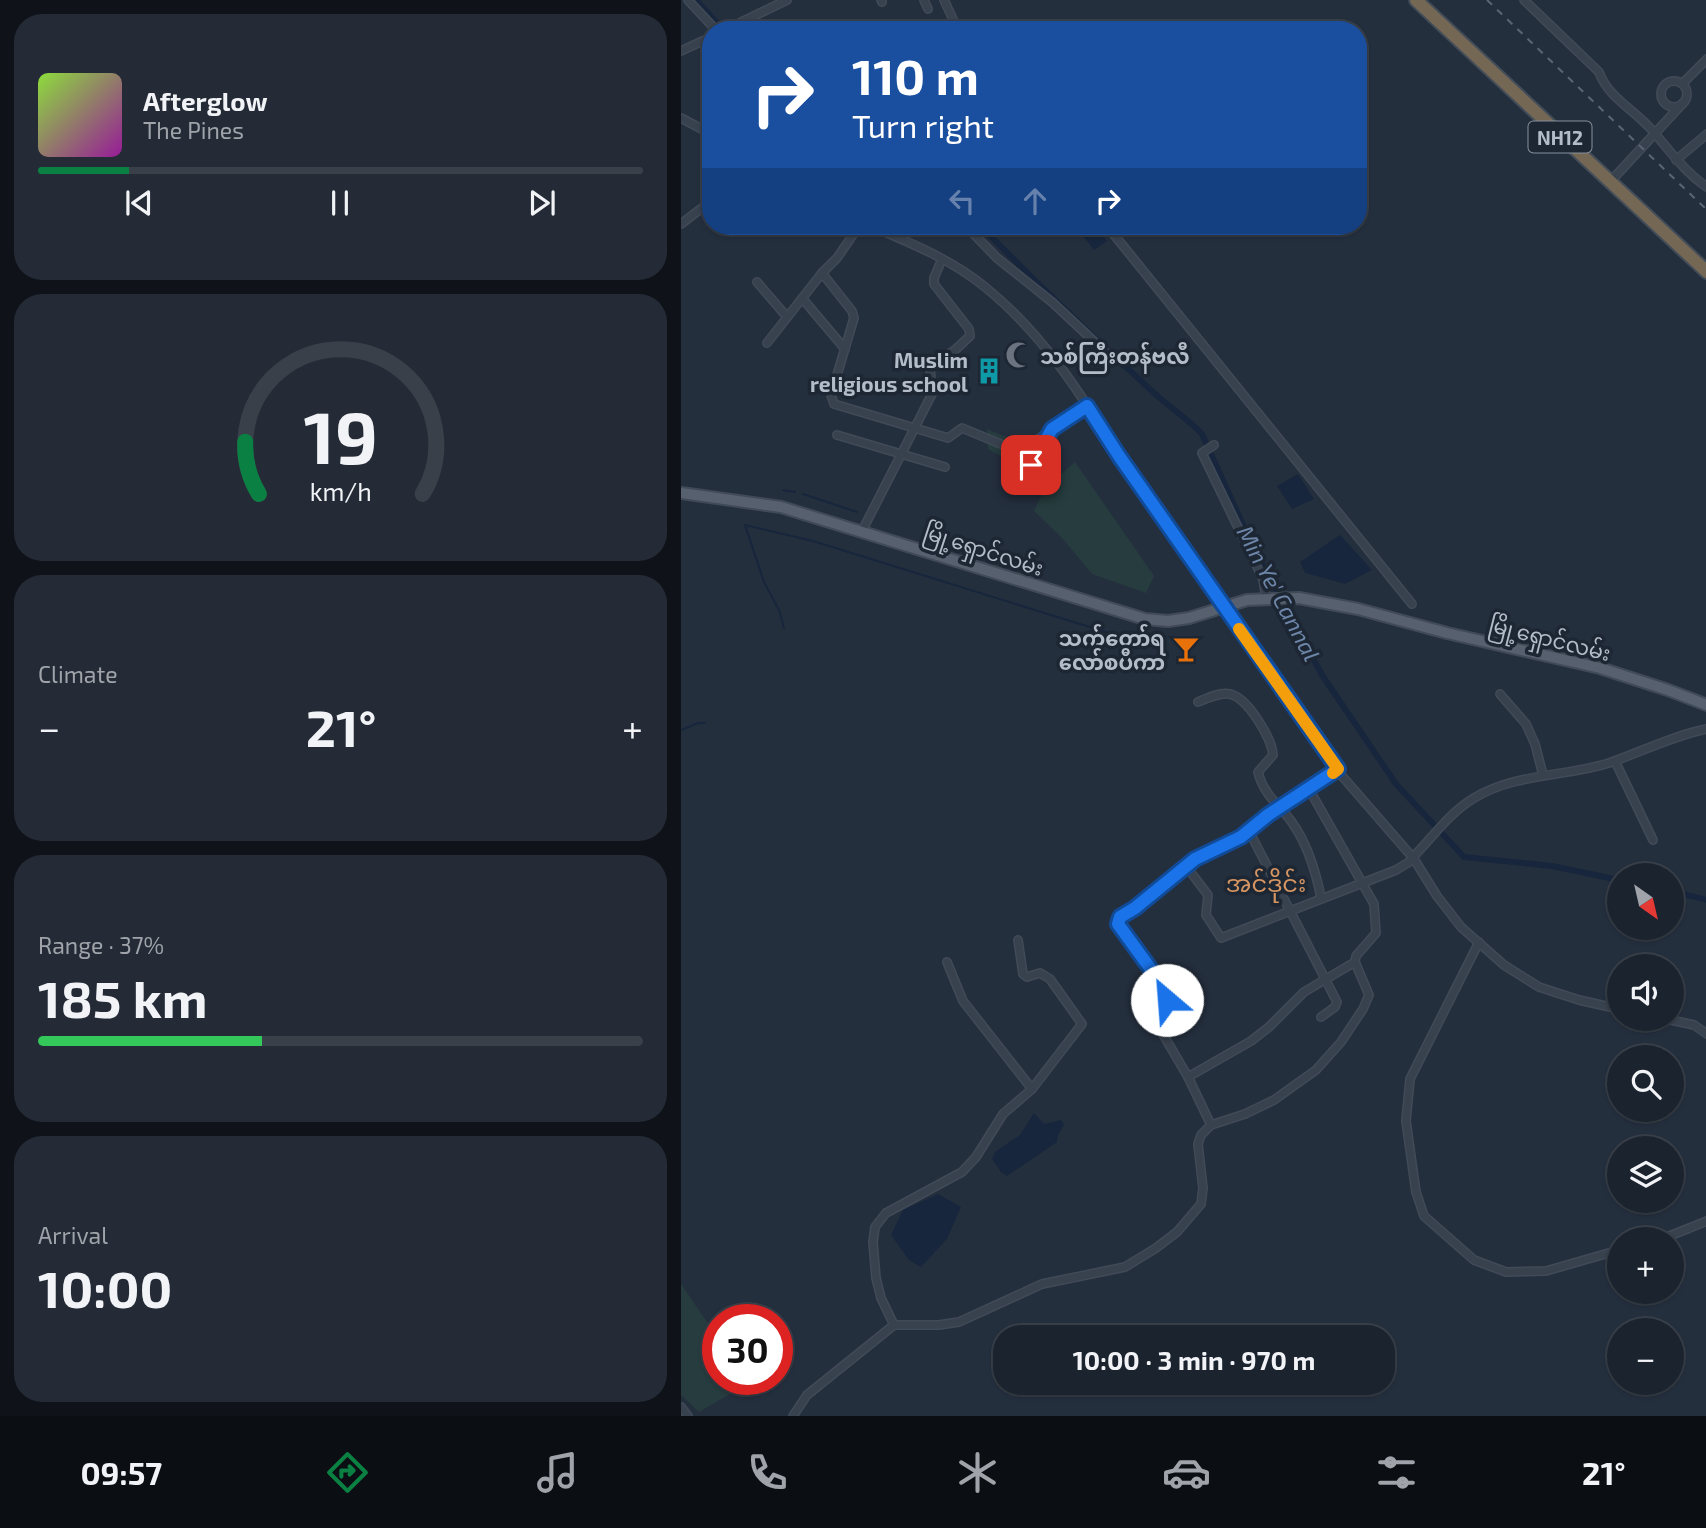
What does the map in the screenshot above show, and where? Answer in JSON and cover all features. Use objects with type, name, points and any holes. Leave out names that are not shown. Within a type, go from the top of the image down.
[{"type":"highway","name":"NH12","points":[[1416,0],[1706,272]]},
{"type":"main road","name":"မြို့ရှောင်လမ်း","points":[[681,493],[781,507],[1145,619],[1168,621],[1190,618],[1227,611],[1270,598],[1299,598],[1358,609],[1600,668],[1706,705]]},
{"type":"street","points":[[688,0],[708,21]]},
{"type":"street","points":[[767,0],[773,7]]},
{"type":"street","points":[[746,21],[787,0]]},
{"type":"street","points":[[924,0],[928,9]]},
{"type":"street","points":[[944,0],[954,21]]},
{"type":"street","points":[[1524,0],[1599,72],[1603,84],[1654,134],[1676,160],[1706,186]]},
{"type":"street","points":[[681,51],[702,41]]},
{"type":"street","points":[[1682,84],[1706,59]]},
{"type":"street","points":[[1609,182],[1683,103],[1687,91],[1682,84],[1674,81],[1665,84],[1661,96],[1665,104],[1672,107],[1683,103]]},
{"type":"street","points":[[681,118],[702,129]]},
{"type":"street","points":[[1676,160],[1706,134]]},
{"type":"street","points":[[681,224],[702,208]]},
{"type":"street","points":[[767,343],[853,235]]},
{"type":"street","points":[[890,235],[942,259],[985,287],[1039,339],[1338,769],[1413,858],[1461,927],[1504,965],[1540,988],[1607,1006]]},
{"type":"street","points":[[975,235],[997,258],[1052,302],[1114,360]]},
{"type":"street","points":[[1114,235],[1412,604]]},
{"type":"street","points":[[862,531],[932,394],[930,367],[970,336],[969,330],[934,284],[942,259]]},
{"type":"street","points":[[822,273],[852,311],[854,318],[831,396],[834,404],[948,438],[962,428],[1020,452],[1087,406]]},
{"type":"street","points":[[757,282],[787,317]]},
{"type":"street","points":[[802,298],[845,349]]},
{"type":"street","points":[[1031,465],[1052,429]]},
{"type":"street","points":[[837,435],[945,467]]},
{"type":"street","points":[[1214,445],[1202,453],[1270,598]]},
{"type":"street","points":[[1198,702],[1213,696],[1231,694],[1249,707],[1273,749],[1273,755],[1258,772],[1265,790],[1278,809],[1291,821],[1317,877],[1321,898]]},
{"type":"street","points":[[1500,694],[1526,724],[1535,744],[1543,775]]},
{"type":"street","points":[[1186,866],[1208,895],[1206,915],[1221,937],[1396,870],[1413,858],[1442,827],[1446,819],[1473,798],[1491,789],[1543,775],[1615,761],[1706,729]]},
{"type":"street","points":[[1615,761],[1653,840]]},
{"type":"street","points":[[1211,1125],[1163,1036],[1171,1014],[1163,986],[1118,924],[1120,917],[1195,859],[1241,837],[1338,769]]},
{"type":"street","points":[[793,1416],[807,1395],[894,1325],[959,1322],[1042,1284],[1125,1267],[1156,1248],[1177,1231],[1201,1204],[1203,1188],[1198,1144],[1201,1135],[1211,1125],[1245,1114],[1274,1100],[1316,1070],[1341,1042],[1369,995],[1355,962],[1356,956],[1376,933],[1374,904],[1309,789]]},
{"type":"street","points":[[1249,831],[1337,1002],[1335,1007],[1321,1017]]},
{"type":"street","points":[[894,1325],[881,1298],[876,1278],[873,1242],[875,1227],[886,1213],[900,1204],[962,1172],[976,1157],[1003,1114],[1032,1090],[1082,1024],[1050,979],[1040,973],[1027,977],[1023,974],[1018,940]]},
{"type":"street","points":[[1479,942],[1410,1079],[1406,1121],[1416,1192],[1424,1216],[1474,1260],[1506,1272],[1546,1271],[1607,1253]]},
{"type":"street","points":[[947,962],[963,1001],[1032,1090]]},
{"type":"street","points":[[1187,1077],[1251,1041],[1304,992],[1355,962]]},
{"type":"street","points":[[1684,1024],[1706,1034]]},
{"type":"street","points":[[1684,1230],[1706,1221]]},
{"type":"street","points":[[681,1407],[688,1416]]},
{"type":"green space","points":[[987,429],[1016,441],[1006,459],[988,449]]},
{"type":"green space","points":[[1075,462],[1154,576],[1146,593],[1092,574],[1062,538],[1034,511],[1045,488]]},
{"type":"green space","points":[[681,1284],[702,1315],[702,1395],[728,1395],[699,1412],[681,1395]]},
{"type":"water","points":[[1082,235],[1102,235],[1107,241],[1094,250]]},
{"type":"water","points":[[1298,474],[1314,499],[1292,509],[1277,486]]},
{"type":"water","points":[[1340,535],[1372,570],[1345,584],[1305,573],[1300,562]]},
{"type":"water","points":[[1034,1113],[1044,1124],[1061,1120],[1064,1125],[1057,1142],[1007,1176],[992,1159],[995,1152],[1020,1135]]},
{"type":"water","points":[[938,1194],[961,1207],[947,1239],[921,1267],[909,1260],[891,1235],[903,1210]]},
{"type":"waterway","name":"Min Ye' Cannal","points":[[696,0],[715,21]]},
{"type":"waterway","name":"Min Ye' Cannal","points":[[990,235],[1087,331],[1202,434],[1253,547],[1322,675],[1396,784],[1464,857],[1552,866],[1607,877]]},
{"type":"waterway","points":[[783,490],[795,492]]},
{"type":"waterway","points":[[803,494],[857,512]]},
{"type":"waterway","points":[[784,628],[779,610],[764,582],[745,525],[813,541],[1138,642]]},
{"type":"waterway","points":[[681,730],[705,723]]},
{"type":"waterway","name":"Min Ye' Cannal","points":[[1684,894],[1707,900]]},
{"type":"railway","points":[[1487,0],[1707,210]]},
{"type":"slow traffic","points":[[1239,629],[1338,769],[1333,773]]},
{"type":"place","name":"သစ်ကြီးတန်ဗလီ","points":[[1019,355]]},
{"type":"place","name":"Muslim religious school","points":[[989,371]]},
{"type":"place","name":"သက်တော်ရ လော်စပီကာ","points":[[1186,649]]},
{"type":"district","name":"အင်ဒိုင်း","points":[[1266,882]]},
{"type":"route","points":[[1031,465],[1052,429],[1087,406],[1119,456],[1338,769],[1268,815],[1241,837],[1195,859],[1120,917],[1118,924],[1163,986],[1167,1000]]}]
